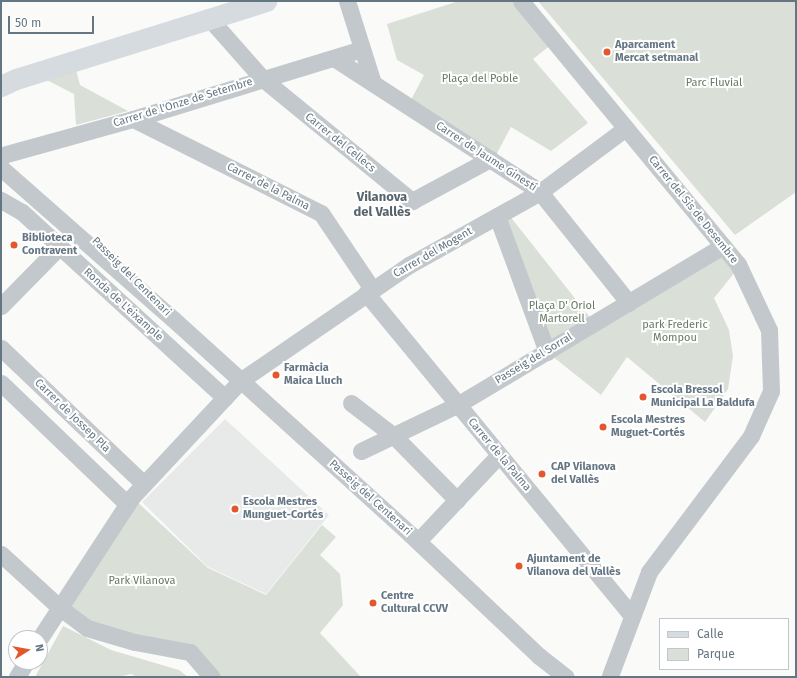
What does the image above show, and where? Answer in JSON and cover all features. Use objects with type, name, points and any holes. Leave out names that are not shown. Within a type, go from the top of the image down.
[{"type":"main road","points":[[6,82],[266,1]]},
{"type":"street","points":[[347,1],[373,83]]},
{"type":"street","name":"Carrer del Sis de Desembre","points":[[521,1],[738,264],[769,330],[770,391],[751,436],[649,572],[606,677]]},
{"type":"street","name":"Carrer del Cellecs","points":[[209,18],[263,79],[412,201],[490,159]]},
{"type":"street","name":"Carrer de l'Onze de Setembre","points":[[2,159],[362,49]]},
{"type":"street","name":"Carrer de Jaume Ginestí","points":[[334,58],[540,192],[629,303]]},
{"type":"street","name":"Carrer de la Palma","points":[[133,119],[321,213],[369,292],[457,405],[632,616]]},
{"type":"street","name":"Carrer del Mogent","points":[[45,630],[127,504],[240,381],[369,292],[540,192],[626,128]]},
{"type":"street","name":"Passeig del Centenari","points":[[2,159],[240,381],[418,541],[538,656],[566,677]]},
{"type":"street","name":"Ronda de L'eixample","points":[[1,200],[22,212],[225,398]]},
{"type":"street","points":[[497,216],[547,352]]},
{"type":"street","name":"Passeig del Sorral","points":[[361,451],[457,405],[723,246]]},
{"type":"street","points":[[1,306],[59,247]]},
{"type":"street","name":"Carrer de Jossep Pla","points":[[1,348],[144,484]]},
{"type":"street","points":[[1,383],[127,504]]},
{"type":"street","points":[[351,403],[394,436],[457,500]]},
{"type":"street","points":[[418,541],[499,455]]},
{"type":"street","points":[[1,554],[59,607],[87,628],[135,642],[190,652],[212,677]]},
{"type":"shaded area","name":"Escola Mestres Munguet-Cortés","points":[[225,419],[329,515],[266,594],[208,567],[142,502]]},
{"type":"green space","name":"Plaça del Poble","points":[[459,1],[516,1],[552,44],[533,59],[588,123],[551,151],[511,127],[496,155],[411,100],[424,75],[397,60],[387,24]]},
{"type":"green space","name":"Parc Fluvial","points":[[538,1],[796,1],[796,192],[735,235]]},
{"type":"green space","points":[[75,66],[80,85],[128,111],[76,125],[74,94],[39,76]]},
{"type":"green space","name":"Plaça D' Oriol Martorell","points":[[509,215],[592,320],[552,342],[502,218]]},
{"type":"green space","name":"park Frederic Mompou","points":[[723,246],[735,272],[714,298],[729,330],[733,356],[728,389],[705,422],[627,357],[601,395],[547,352]]},
{"type":"green space","name":"Park Vilanova","points":[[132,497],[208,568],[266,595],[322,525],[336,537],[320,555],[340,574],[343,605],[320,633],[361,677],[219,677],[195,651],[92,626],[68,609]]},
{"type":"green space","points":[[63,626],[111,650],[179,670],[188,677],[137,677],[131,674],[118,677],[35,677],[39,670],[48,670],[48,653]]},
{"type":"place","name":"Aparcament Mercat setmanal","points":[[607,52]]},
{"type":"place","name":"Biblioteca Contravent","points":[[14,245]]},
{"type":"place","name":"Farmàcia Maica Lluch","points":[[276,375]]},
{"type":"place","name":"Escola Bressol Municipal La Baldufa","points":[[643,397]]},
{"type":"place","name":"Escola Mestres Muguet-Cortés","points":[[603,427]]},
{"type":"place","name":"CAP Vilanova del Vallès","points":[[542,474]]},
{"type":"place","name":"Escola Mestres Munguet-Cortés","points":[[235,509]]},
{"type":"place","name":"Ajuntament de Vilanova del Vallès","points":[[519,566]]},
{"type":"place","name":"Centre Cultural CCVV","points":[[373,603]]},
{"type":"district","name":"Vilanova del Vallès","points":[[382,206]]}]
